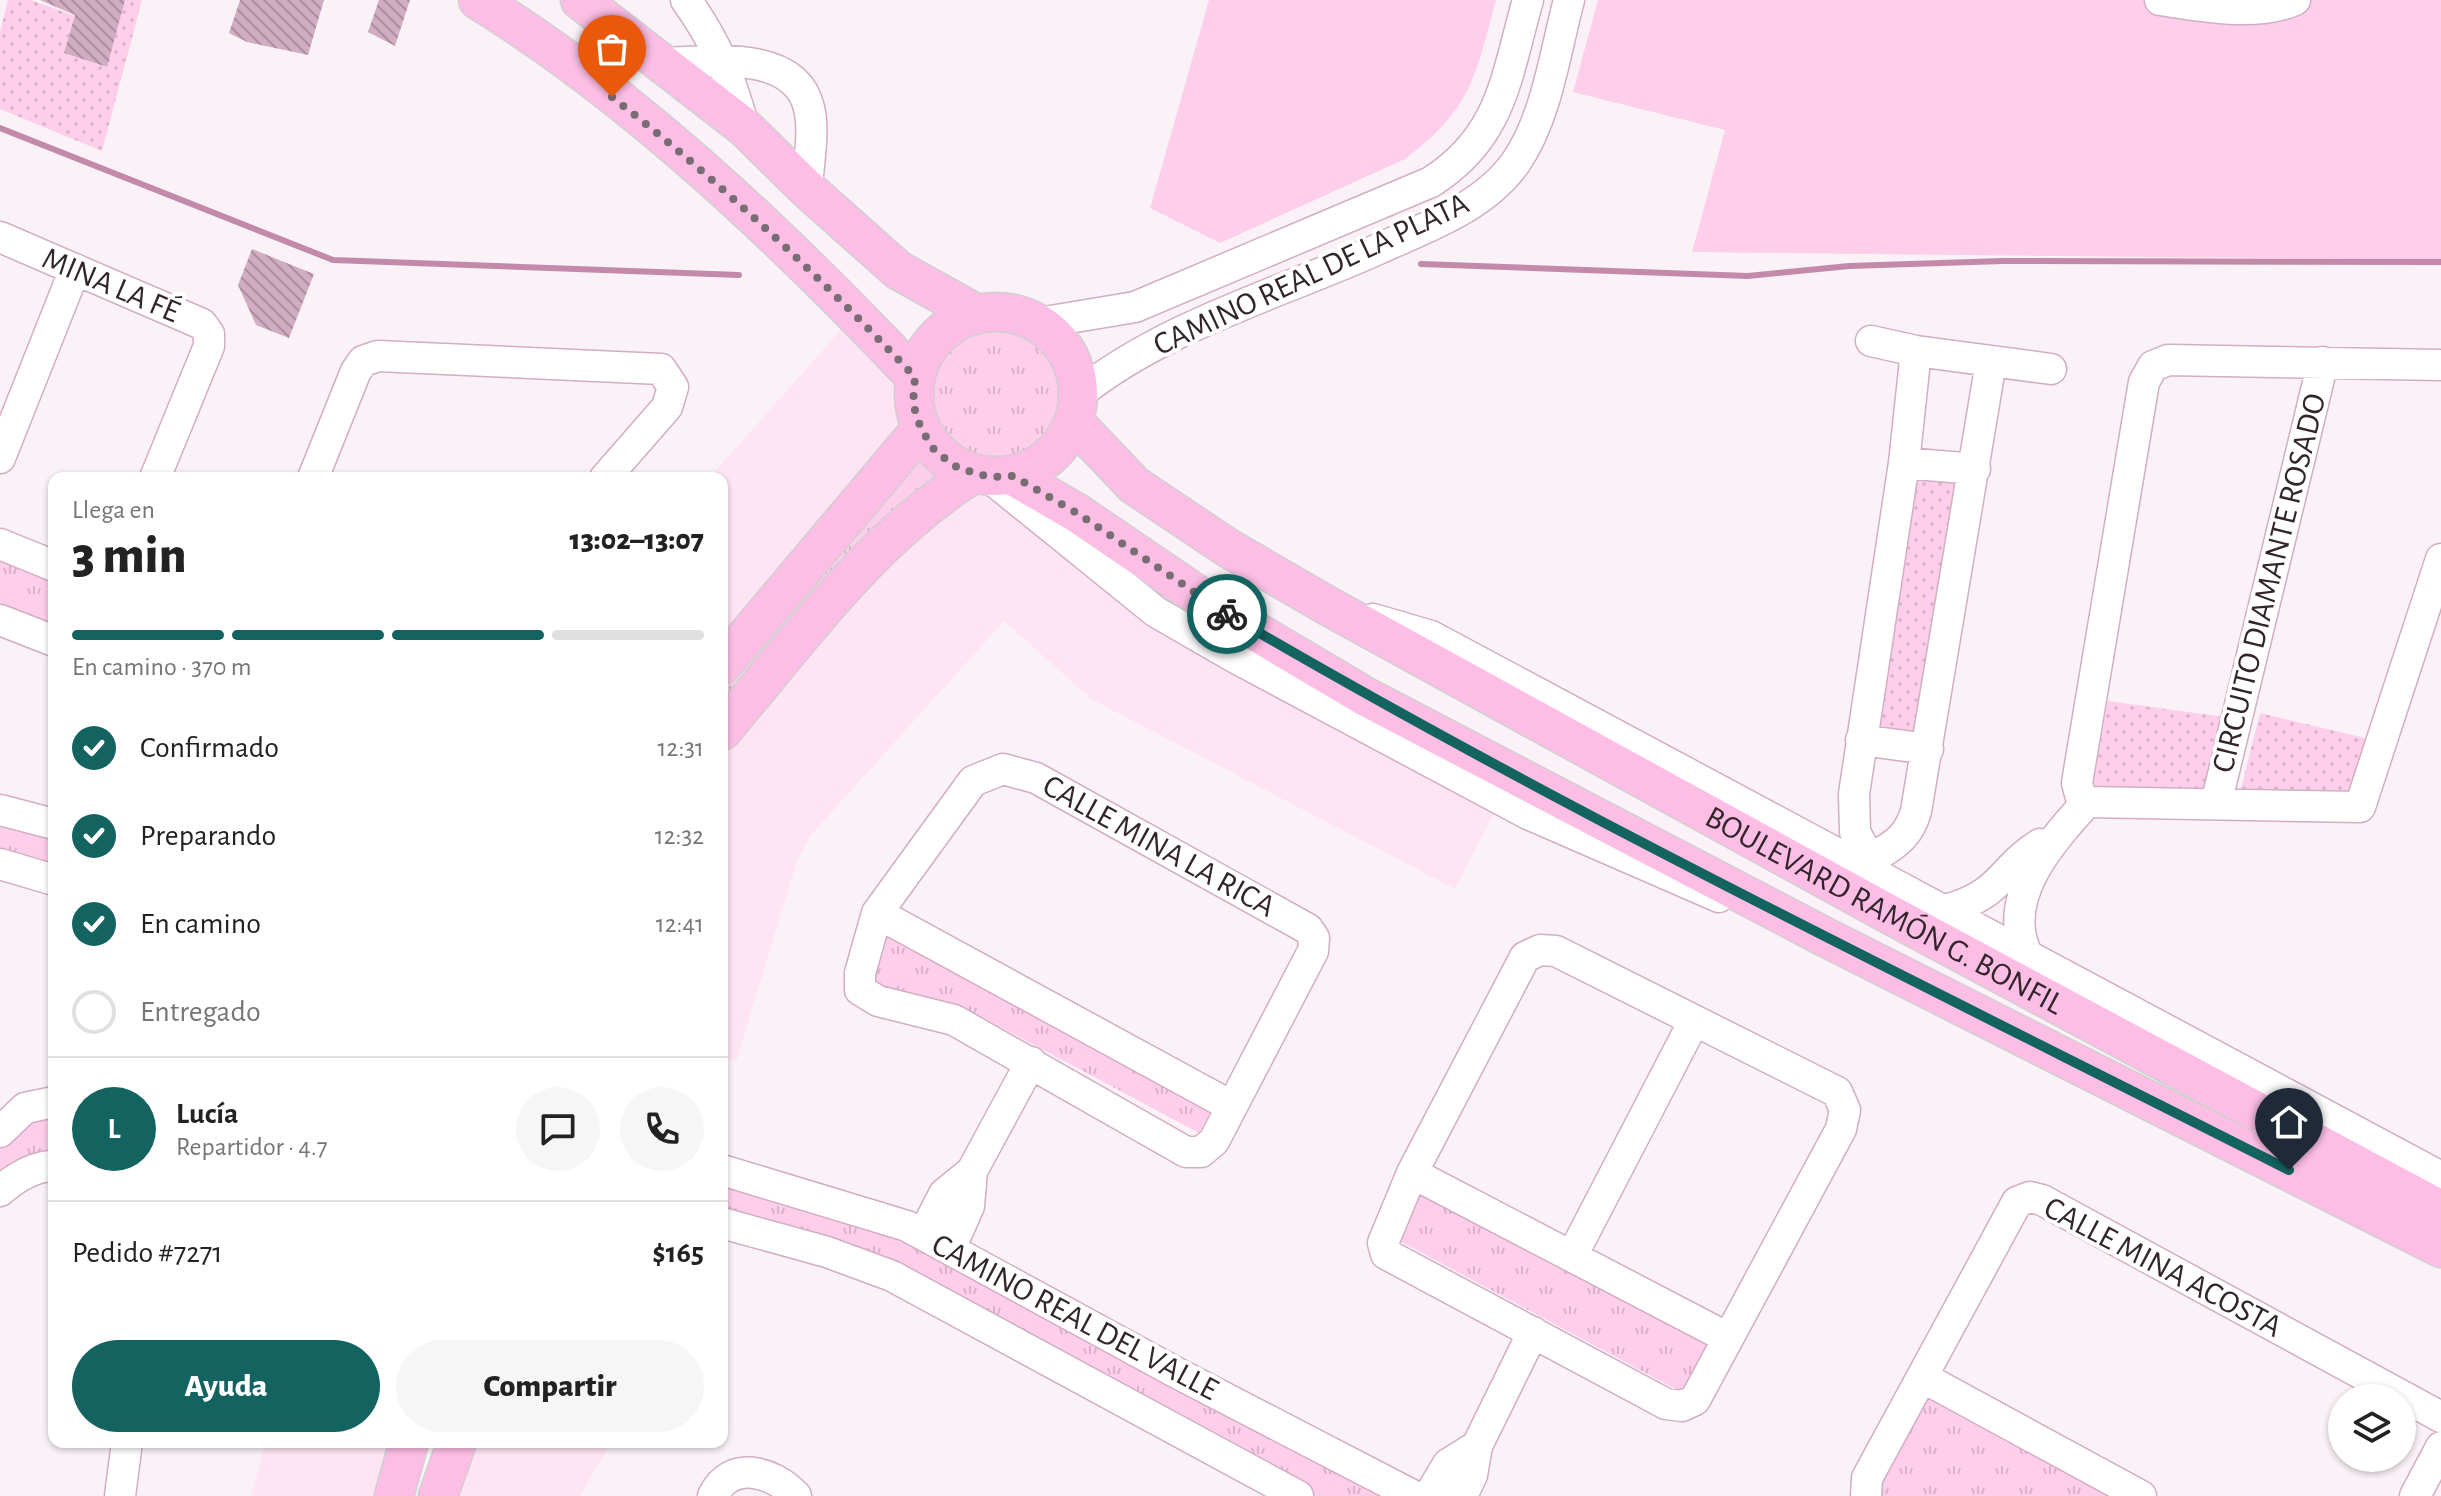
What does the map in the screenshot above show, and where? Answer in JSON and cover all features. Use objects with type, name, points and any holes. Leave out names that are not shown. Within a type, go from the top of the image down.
[{"type":"main road","points":[[478,0],[526,30],[655,131],[831,289],[915,377]]},
{"type":"main road","points":[[588,2],[744,127],[807,189],[898,270],[975,313],[1015,313],[1039,323],[1060,342],[1074,366],[1076,408],[1060,447],[1039,465],[992,476],[929,502],[881,544],[728,724]]},
{"type":"main road","points":[[975,313],[941,332],[924,353],[915,377],[913,404],[921,429],[935,451],[958,468],[992,476]]},
{"type":"main road","name":"BOULEVARD RAMÓN G. BONFIL","points":[[1076,408],[1134,485],[1228,548],[1887,913],[2441,1210]]},
{"type":"main road","points":[[728,658],[921,429]]},
{"type":"main road","name":"BOULEVARD RAMÓN G. BONFIL","points":[[992,476],[1077,513],[1221,611],[1366,697],[1825,937],[2441,1247]]},
{"type":"main road","points":[[394,1496],[407,1448]]},
{"type":"main road","points":[[438,1496],[455,1448]]},
{"type":"street","points":[[686,0],[712,37],[724,61],[744,127]]},
{"type":"street","name":"CAMINO REAL DE LA PLATA","points":[[1039,323],[1135,307],[1431,182],[1460,163],[1486,132],[1502,94],[1528,0]]},
{"type":"street","name":"CAMINO REAL DE LA PLATA","points":[[1076,408],[1117,364],[1171,336],[1442,221],[1488,192],[1516,161],[1537,118],[1569,0]]},
{"type":"street","points":[[2160,0],[2279,7],[2295,0]]},
{"type":"street","points":[[661,63],[724,61],[768,67],[789,77],[803,93],[810,109],[807,189]]},
{"type":"street","name":"MINA LA FÉ","points":[[0,237],[202,324],[209,334],[209,346],[157,472]]},
{"type":"street","points":[[0,458],[75,269]]},
{"type":"street","points":[[1871,341],[1916,351],[2051,369]]},
{"type":"street","points":[[1916,351],[1904,463],[1861,740],[1853,814],[1859,843],[1869,864],[1897,846],[1912,824],[1928,749],[1991,362]]},
{"type":"street","points":[[315,472],[356,371],[363,361],[378,356],[661,369],[673,387],[667,407],[610,472]]},
{"type":"street","points":[[2441,365],[2168,360],[2153,366],[2144,382],[2077,783],[2078,792],[2087,802],[2360,807],[2441,559]]},
{"type":"street","name":"CIRCUITO DIAMANTE ROSADO","points":[[2216,804],[2323,362]]},
{"type":"street","points":[[1904,463],[1975,469]]},
{"type":"street","points":[[0,544],[48,564]]},
{"type":"street","name":"BOULEVARD RAMÓN G. BONFIL","points":[[1328,606],[1431,636],[1869,864],[1946,910],[2441,1177]]},
{"type":"street","points":[[0,620],[48,639]]},
{"type":"street","points":[[1861,740],[1928,749]]},
{"type":"street","name":"CALLE MINA LA RICA","points":[[1003,769],[1036,778],[1308,929],[1314,938],[1313,951],[1214,1141],[1201,1152],[1186,1152],[954,1020],[878,1001],[860,990],[860,973],[877,913],[973,781],[1003,769]]},
{"type":"street","points":[[2026,952],[2017,927],[2020,898],[2061,831],[2087,802]]},
{"type":"street","points":[[0,810],[48,822]]},
{"type":"street","points":[[1946,910],[1982,897],[2027,852],[2061,831]]},
{"type":"street","points":[[0,864],[48,870]]},
{"type":"street","points":[[877,913],[1231,1106]]},
{"type":"street","points":[[1540,950],[1556,951],[1694,1021],[1837,1092],[1845,1110],[1841,1129],[1695,1400],[1682,1406],[1666,1404],[1386,1254],[1383,1243],[1385,1231],[1412,1173],[1525,957],[1540,950]]},
{"type":"street","points":[[1572,1256],[1694,1021]]},
{"type":"street","points":[[923,1235],[944,1194],[972,1171],[1031,1062]]},
{"type":"street","points":[[0,1132],[25,1108],[48,1103]]},
{"type":"street","points":[[0,1191],[12,1181],[48,1166]]},
{"type":"street","points":[[950,1249],[969,1206],[972,1171]]},
{"type":"street","name":"CAMINO REAL DEL VALLE","points":[[728,1172],[874,1214],[923,1235],[1177,1373],[1414,1496]]},
{"type":"street","points":[[1412,1173],[1728,1338]]},
{"type":"street","name":"CALLE MINA ACOSTA","points":[[1866,1496],[1867,1478],[2017,1202],[2030,1197],[2056,1207],[2441,1417]]},
{"type":"street","name":"CAMINO REAL DEL VALLE","points":[[728,1225],[827,1252],[892,1276],[1298,1496]]},
{"type":"street","points":[[1462,1496],[1472,1475],[1477,1446],[1533,1332]]},
{"type":"street","points":[[1153,1417],[1177,1373]]},
{"type":"street","points":[[1924,1378],[2141,1496]]},
{"type":"street","points":[[1429,1496],[1448,1464],[1477,1446]]},
{"type":"street","points":[[2415,1496],[2441,1447]]},
{"type":"street","points":[[120,1496],[126,1448]]},
{"type":"street","points":[[713,1496],[718,1485],[736,1473],[751,1472],[769,1475],[796,1496]]},
{"type":"shaded area","points":[[855,314],[915,377],[913,404],[921,429],[728,658],[728,472],[714,472]]},
{"type":"shaded area","points":[[973,474],[1156,612],[1501,799],[1455,889],[1091,699],[1004,621],[811,835],[797,861],[736,1062],[728,1059],[728,725]]},
{"type":"shaded area","points":[[264,1448],[407,1448],[394,1496],[251,1496]]},
{"type":"shaded area","points":[[455,1448],[608,1448],[580,1496],[438,1496]]},
{"type":"green space","points":[[8,0],[31,0],[75,16],[64,53],[106,67],[125,0],[142,0],[102,151],[0,109],[0,32]]},
{"type":"green space","points":[[1209,0],[1496,0],[1468,90],[1445,124],[1427,141],[1405,159],[1220,243],[1150,208]]},
{"type":"green space","points":[[1598,0],[2441,0],[2441,260],[1692,252],[1725,130],[1573,92]]},
{"type":"green space","points":[[989,311],[1014,315],[1053,336],[1066,352],[1075,371],[1078,392],[1074,415],[1061,444],[1044,462],[1028,471],[973,474],[728,725],[728,658],[921,429],[915,387],[918,369],[935,339],[968,318]]},
{"type":"green space","points":[[1914,475],[1958,482],[1917,743],[1874,736]]},
{"type":"green space","points":[[0,555],[48,574],[48,629],[0,609]]},
{"type":"green space","points":[[2108,701],[2232,718],[2213,791],[2092,789]]},
{"type":"green space","points":[[2260,713],[2369,739],[2352,801],[2238,800]]},
{"type":"green space","points":[[0,810],[48,822],[48,878],[0,864]]},
{"type":"green space","points":[[885,933],[1214,1107],[1199,1133],[965,1008],[869,982]]},
{"type":"green space","points":[[48,1105],[48,1169],[0,1191],[0,1132]]},
{"type":"green space","points":[[728,1172],[874,1214],[1414,1496],[1298,1496],[892,1276],[728,1225]]},
{"type":"green space","points":[[1420,1191],[1709,1346],[1683,1393],[1396,1239]]},
{"type":"green space","points":[[1924,1378],[2141,1496],[1867,1496]]},
{"type":"building","points":[[40,0],[125,0],[107,67],[64,53],[75,15]]},
{"type":"building","points":[[240,0],[324,0],[308,55],[247,42],[229,33]]},
{"type":"building","points":[[379,0],[410,0],[395,46],[368,32]]},
{"type":"building","points":[[252,249],[314,274],[289,338],[256,325],[238,285]]},
{"type":"waterway","points":[[0,128],[333,260],[739,275]]},
{"type":"waterway","points":[[1421,264],[1748,276],[1849,266],[2003,261],[2441,262]]},
{"type":"way so far","points":[[612,97],[655,131],[831,289],[915,377],[913,404],[921,429],[935,451],[958,468],[973,474],[1013,476],[1077,513],[1227,614]]},
{"type":"route","points":[[1227,614],[1366,697],[1825,937],[2289,1170]]}]
